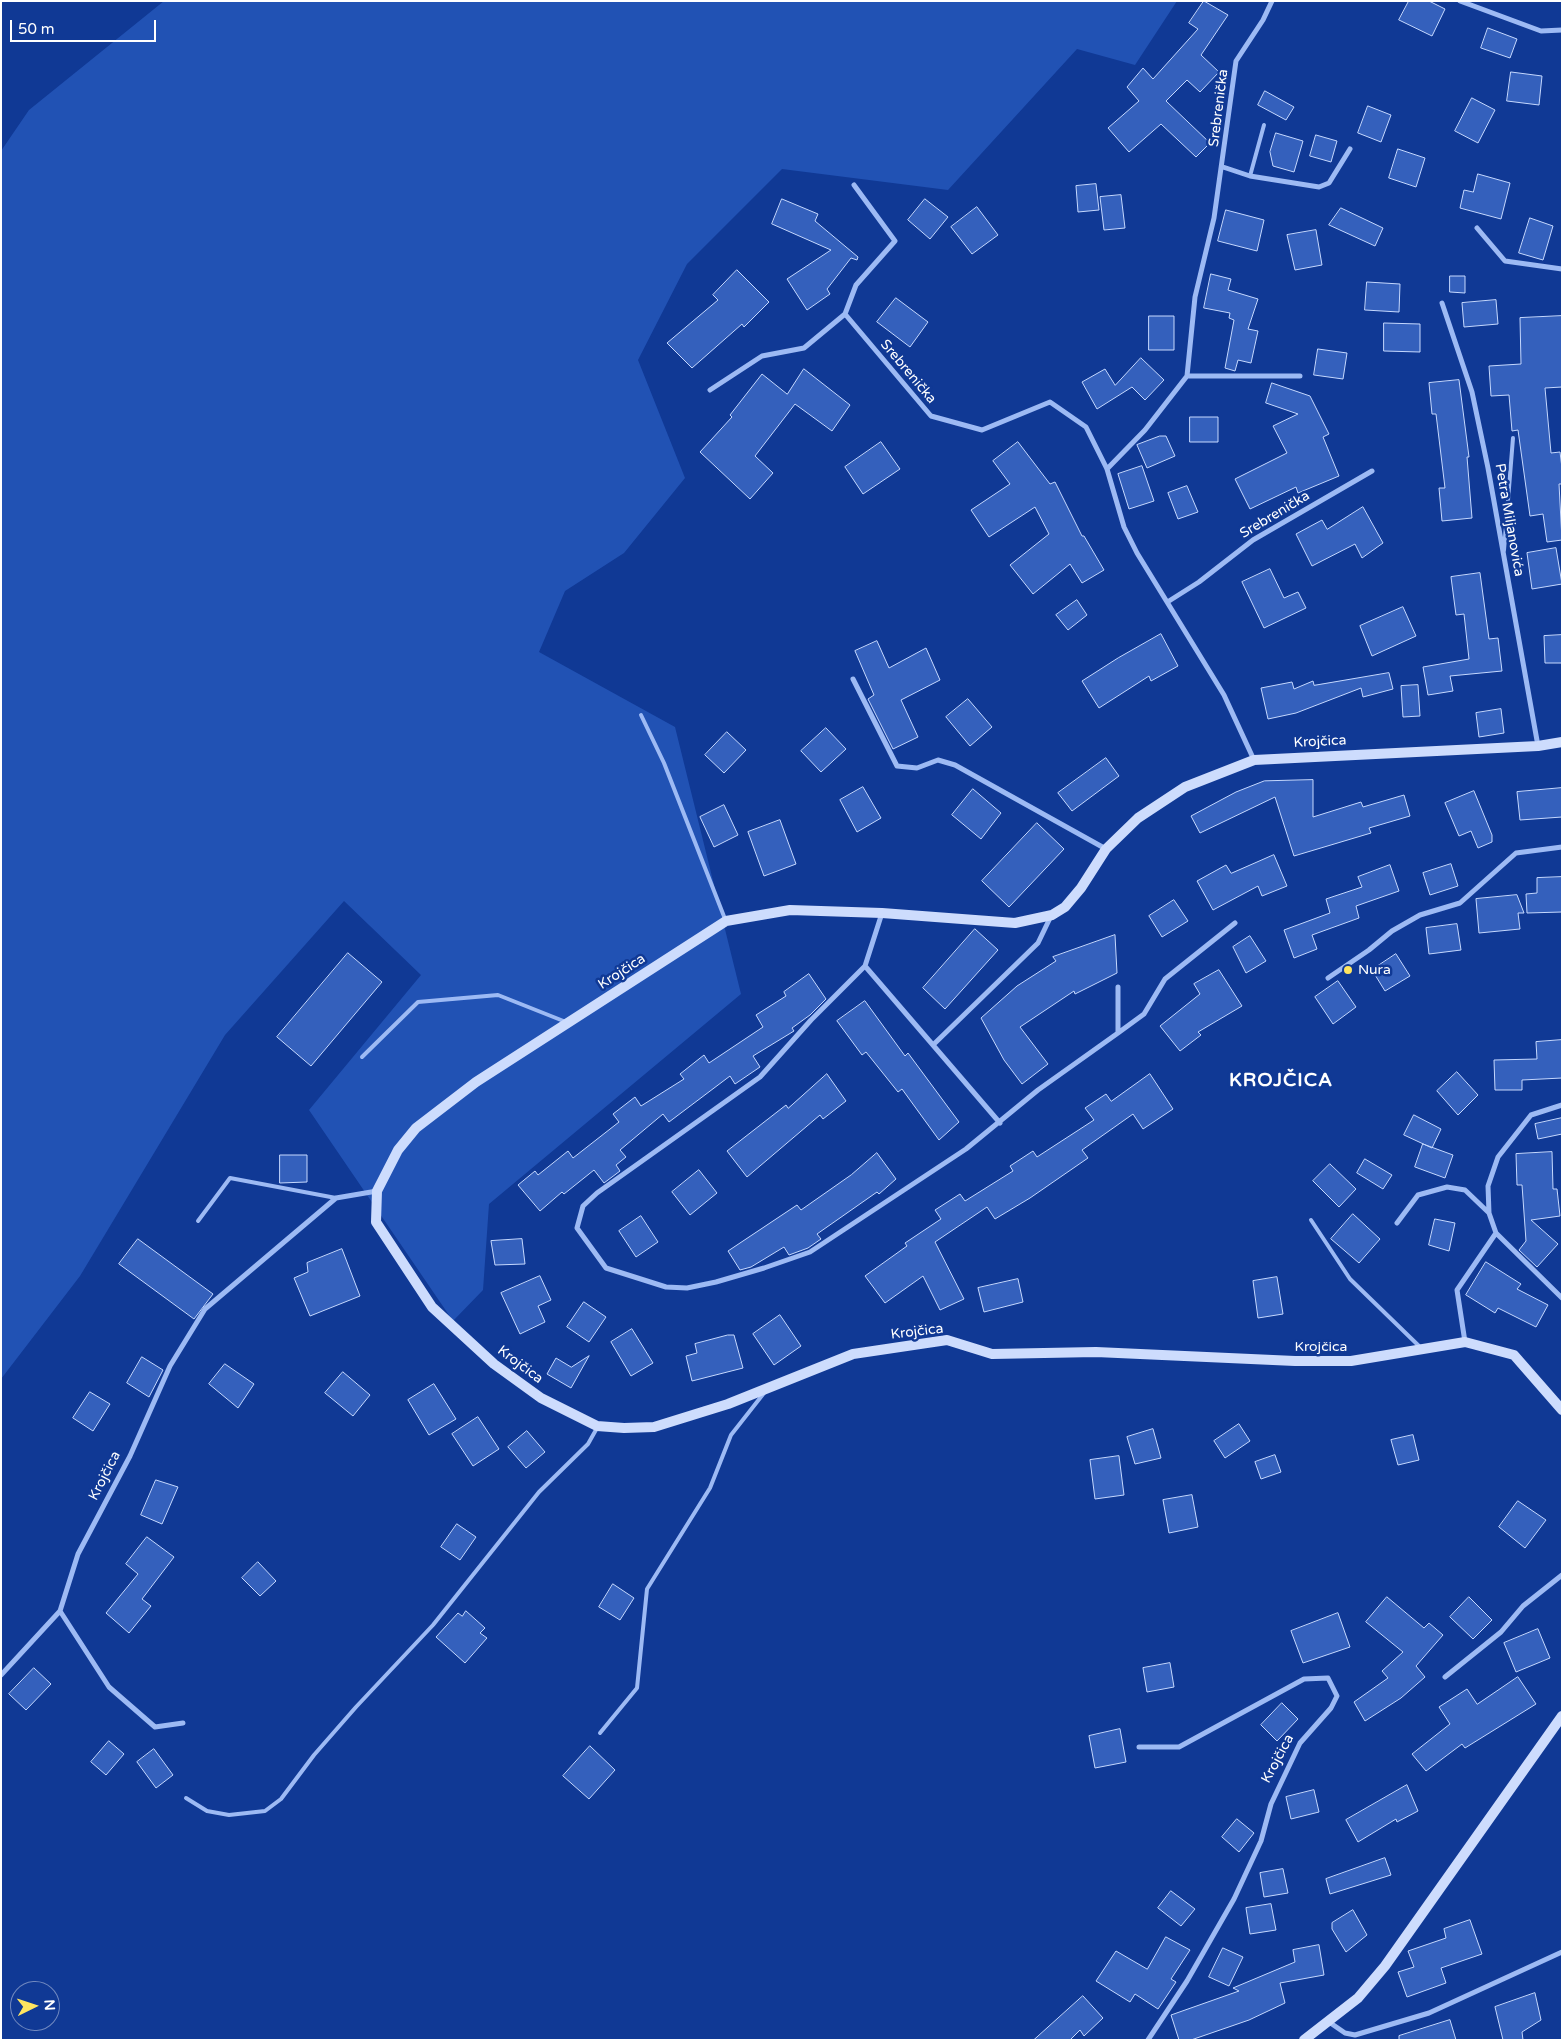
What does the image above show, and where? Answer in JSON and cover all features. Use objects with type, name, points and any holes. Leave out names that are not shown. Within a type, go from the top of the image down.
[{"type":"main road","name":"Krojčica","points":[[1562,742],[1538,746],[1254,760],[1186,787],[1138,818],[1106,849],[1081,888],[1065,907],[1052,915],[1015,923],[882,913],[790,910],[726,922],[476,1082],[416,1128],[398,1150],[378,1191],[376,1222],[432,1307],[494,1364],[533,1392],[597,1426],[654,1427],[728,1404],[853,1354],[947,1340],[992,1354],[1096,1352],[1351,1362],[1466,1342],[1514,1356],[1562,1410]]},
{"type":"main road","points":[[1304,2040],[1358,1998],[1385,1966],[1562,1716]]},
{"type":"street","name":"Srebrenička","points":[[1187,376],[1195,297],[1214,218],[1223,166],[1236,61],[1263,20],[1272,1]]},
{"type":"street","points":[[1460,1],[1541,31],[1562,30]]},
{"type":"street","name":"Srebrenička","points":[[1223,166],[1250,176],[1318,187],[1329,183],[1350,150]]},
{"type":"street","points":[[710,390],[762,356],[804,348],[845,314],[856,285],[895,241],[854,185]]},
{"type":"street","points":[[1476,228],[1505,261],[1562,269]]},
{"type":"street","name":"Petra Miljanovića","points":[[1442,303],[1472,392],[1504,555],[1538,746]]},
{"type":"street","name":"Srebrenička","points":[[845,314],[932,416],[982,430],[1050,402],[1086,427],[1106,469],[1124,527],[1154,583],[1169,601],[1224,695],[1254,760]]},
{"type":"street","points":[[1106,469],[1145,430],[1187,376],[1300,376]]},
{"type":"street","name":"Srebrenička","points":[[1169,601],[1199,582],[1253,540],[1372,471]]},
{"type":"street","points":[[853,679],[897,766],[917,768],[938,760],[971,773],[1106,849]]},
{"type":"street","points":[[1328,978],[1369,950],[1392,931],[1420,915],[1460,903],[1516,853],[1562,847]]},
{"type":"street","points":[[882,913],[865,966],[811,1020],[760,1077],[604,1187],[583,1206],[577,1228],[606,1268],[666,1287],[680,1288],[716,1282],[810,1252],[966,1149],[1038,1090],[1144,1014],[1165,979],[1235,923]]},
{"type":"street","points":[[934,1044],[1038,942],[1052,915]]},
{"type":"street","points":[[865,966],[1000,1123]]},
{"type":"street","points":[[1118,988],[1118,1033]]},
{"type":"street","points":[[1562,1105],[1531,1116],[1498,1158],[1488,1186],[1489,1213],[1496,1233],[1562,1298]]},
{"type":"street","points":[[1396,1223],[1418,1196],[1447,1187],[1465,1190],[1489,1213]]},
{"type":"street","points":[[336,1198],[378,1191]]},
{"type":"street","name":"Krojčica","points":[[1,1675],[60,1610],[78,1554],[130,1456],[170,1366],[205,1309],[336,1198]]},
{"type":"street","points":[[1466,1342],[1457,1290],[1496,1233]]},
{"type":"street","points":[[1445,1677],[1501,1632],[1523,1606],[1562,1574]]},
{"type":"street","points":[[60,1610],[109,1687],[155,1727],[183,1723]]},
{"type":"street","name":"Krojčica","points":[[1139,1747],[1179,1747],[1304,1679],[1328,1678],[1337,1696],[1331,1708],[1300,1743],[1271,1804],[1262,1841],[1234,1899],[1187,1981],[1148,2040]]},
{"type":"street","points":[[1329,2022],[1345,2033],[1354,2035],[1429,2013],[1562,1952]]},
{"type":"lane","points":[[1250,176],[1264,125]]},
{"type":"lane","points":[[1504,555],[1513,438]]},
{"type":"lane","points":[[642,715],[664,763],[726,922]]},
{"type":"lane","points":[[362,1057],[418,1002],[498,995],[568,1023]]},
{"type":"lane","points":[[198,1221],[230,1178],[336,1198]]},
{"type":"lane","points":[[1311,1220],[1350,1279],[1423,1349]]},
{"type":"lane","points":[[600,1733],[637,1688],[648,1588],[710,1488],[730,1435],[769,1388]]},
{"type":"lane","points":[[186,1798],[207,1810],[228,1815],[265,1811],[281,1799],[314,1755],[439,1618],[539,1492],[588,1444],[594,1436],[597,1426]]},
{"type":"shaded area","points":[[164,1],[1177,1],[1135,65],[1077,49],[948,190],[782,169],[687,264],[638,360],[685,478],[624,553],[565,591],[539,652],[675,727],[741,994],[489,1204],[483,1290],[453,1321],[309,1110],[421,975],[344,901],[225,1035],[80,1276],[1,1379],[1,151],[29,110]]},
{"type":"building","points":[[1204,1],[1228,15],[1201,55],[1219,72],[1200,92],[1187,80],[1166,101],[1210,143],[1196,157],[1161,124],[1129,152],[1108,128],[1139,101],[1127,87],[1143,68],[1153,79],[1198,29],[1189,23]]},
{"type":"building","points":[[1409,1],[1429,1],[1445,9],[1432,36],[1399,20]]},
{"type":"building","points":[[1488,28],[1517,39],[1510,58],[1481,48]]},
{"type":"building","points":[[1511,72],[1542,76],[1539,105],[1507,101]]},
{"type":"building","points":[[1265,91],[1294,107],[1286,120],[1258,105]]},
{"type":"building","points":[[1472,98],[1495,110],[1478,143],[1455,131]]},
{"type":"building","points":[[1368,106],[1391,115],[1381,142],[1358,133]]},
{"type":"building","points":[[1276,133],[1303,141],[1294,172],[1273,166],[1270,152]]},
{"type":"building","points":[[1316,135],[1337,141],[1331,162],[1310,156]]},
{"type":"building","points":[[1398,149],[1425,158],[1416,187],[1389,178]]},
{"type":"building","points":[[1478,174],[1510,183],[1501,219],[1460,208],[1464,190],[1473,192]]},
{"type":"building","points":[[1096,184],[1099,210],[1078,212],[1076,186]]},
{"type":"building","points":[[1121,195],[1125,228],[1104,230],[1100,197]]},
{"type":"building","points":[[782,199],[818,214],[815,221],[858,257],[857,260],[851,258],[827,289],[830,294],[807,310],[787,279],[831,250],[772,224]]},
{"type":"building","points":[[925,199],[948,217],[930,239],[908,220]]},
{"type":"building","points":[[977,207],[998,235],[972,254],[951,227]]},
{"type":"building","points":[[1341,208],[1383,228],[1375,246],[1329,225]]},
{"type":"building","points":[[1226,210],[1264,220],[1257,251],[1218,241]]},
{"type":"building","points":[[1530,218],[1553,226],[1543,260],[1519,253]]},
{"type":"building","points":[[1316,230],[1322,265],[1295,270],[1287,235]]},
{"type":"building","points":[[737,270],[769,302],[744,327],[742,324],[692,368],[667,343],[718,300],[713,295]]},
{"type":"building","points":[[1211,274],[1231,279],[1228,290],[1258,299],[1248,329],[1258,331],[1251,363],[1238,360],[1235,371],[1225,368],[1234,320],[1229,318],[1230,313],[1204,308]]},
{"type":"building","points":[[1450,276],[1465,276],[1465,293],[1450,292]]},
{"type":"building","points":[[1367,282],[1400,284],[1399,312],[1365,310]]},
{"type":"building","points":[[896,298],[928,322],[910,347],[877,322]]},
{"type":"building","points":[[1496,300],[1498,324],[1464,327],[1462,303]]},
{"type":"building","points":[[1149,316],[1174,316],[1174,350],[1149,350]]},
{"type":"building","points":[[1562,316],[1562,387],[1545,388],[1551,453],[1560,452],[1562,468],[1562,484],[1559,484],[1562,540],[1547,542],[1543,514],[1530,516],[1518,430],[1512,431],[1509,395],[1491,396],[1489,366],[1521,364],[1520,318]]},
{"type":"building","points":[[1384,323],[1420,324],[1420,352],[1384,351]]},
{"type":"building","points":[[1318,349],[1347,353],[1343,379],[1314,375]]},
{"type":"building","points":[[1141,358],[1164,380],[1145,400],[1132,387],[1097,409],[1082,382],[1105,369],[1115,385]]},
{"type":"building","points":[[804,369],[850,405],[832,431],[795,404],[755,456],[773,473],[750,499],[700,452],[732,417],[730,415],[762,374],[787,394]]},
{"type":"building","points":[[1459,380],[1469,457],[1467,457],[1472,518],[1442,521],[1439,488],[1445,488],[1436,414],[1432,414],[1429,383]]},
{"type":"building","points":[[1272,383],[1310,396],[1329,434],[1323,437],[1339,476],[1298,493],[1296,487],[1250,509],[1235,479],[1287,453],[1273,426],[1298,414],[1266,403]]},
{"type":"building","points":[[1190,417],[1218,417],[1218,442],[1190,442]]},
{"type":"building","points":[[1160,436],[1166,436],[1175,456],[1147,468],[1137,445]]},
{"type":"building","points":[[881,442],[900,469],[863,494],[845,467]]},
{"type":"building","points":[[1018,442],[1050,484],[1055,482],[1082,536],[1084,536],[1104,570],[1082,583],[1070,564],[1033,594],[1010,565],[1049,534],[1035,507],[989,537],[971,510],[1010,484],[993,461]]},
{"type":"building","points":[[1142,466],[1154,501],[1129,509],[1118,474]]},
{"type":"building","points":[[1187,486],[1198,512],[1178,519],[1168,493]]},
{"type":"building","points":[[1363,507],[1383,543],[1362,558],[1355,544],[1312,566],[1296,534],[1322,520],[1327,529]]},
{"type":"building","points":[[1556,548],[1562,584],[1532,589],[1527,553]]},
{"type":"building","points":[[1270,569],[1284,598],[1298,592],[1306,608],[1264,628],[1242,582]]},
{"type":"building","points":[[1480,573],[1489,639],[1498,638],[1502,671],[1450,676],[1453,691],[1428,695],[1423,667],[1469,659],[1464,614],[1456,615],[1451,577]]},
{"type":"building","points":[[1077,600],[1087,615],[1068,630],[1056,615]]},
{"type":"building","points":[[1403,607],[1416,636],[1372,656],[1360,626]]},
{"type":"building","points":[[1161,634],[1178,666],[1151,681],[1149,676],[1099,708],[1082,681]]},
{"type":"building","points":[[1562,635],[1562,663],[1545,663],[1544,636]]},
{"type":"building","points":[[877,641],[889,668],[926,648],[940,680],[901,700],[918,737],[893,749],[868,699],[874,695],[855,651]]},
{"type":"building","points":[[1389,673],[1393,689],[1363,697],[1361,688],[1296,713],[1268,719],[1261,688],[1292,682],[1294,689],[1313,681],[1314,685]]},
{"type":"building","points":[[1418,685],[1420,716],[1403,717],[1401,686]]},
{"type":"building","points":[[968,699],[992,727],[970,746],[946,717]]},
{"type":"building","points":[[1501,709],[1504,733],[1479,737],[1476,713]]},
{"type":"building","points":[[826,728],[846,749],[821,772],[801,751]]},
{"type":"building","points":[[727,732],[746,750],[724,773],[705,755]]},
{"type":"building","points":[[1106,758],[1119,776],[1072,811],[1058,793]]},
{"type":"building","points":[[1313,780],[1313,817],[1361,802],[1363,807],[1404,795],[1410,816],[1369,828],[1371,833],[1294,856],[1275,797],[1200,833],[1191,816],[1236,792],[1264,781]]},
{"type":"building","points":[[863,787],[881,818],[857,832],[840,800]]},
{"type":"building","points":[[1562,788],[1562,817],[1520,820],[1517,792]]},
{"type":"building","points":[[973,789],[1001,813],[981,839],[952,815]]},
{"type":"building","points":[[1474,791],[1492,835],[1492,842],[1478,848],[1471,831],[1459,836],[1445,803]]},
{"type":"building","points":[[724,805],[738,835],[714,847],[700,817]]},
{"type":"building","points":[[780,820],[796,864],[764,876],[748,832]]},
{"type":"building","points":[[1037,823],[1064,849],[1009,907],[982,881]]},
{"type":"building","points":[[1274,855],[1287,886],[1262,896],[1258,886],[1213,910],[1197,881],[1226,865],[1231,873]]},
{"type":"building","points":[[1451,864],[1458,886],[1430,895],[1423,873]]},
{"type":"building","points":[[1390,865],[1399,891],[1356,906],[1359,918],[1312,935],[1317,949],[1294,958],[1284,930],[1330,913],[1326,899],[1362,887],[1358,877]]},
{"type":"building","points":[[1562,877],[1562,912],[1527,913],[1526,894],[1537,893],[1537,878]]},
{"type":"building","points":[[1517,895],[1524,913],[1518,913],[1520,929],[1479,933],[1476,899]]},
{"type":"building","points":[[1174,900],[1188,921],[1162,937],[1149,916]]},
{"type":"building","points":[[1457,924],[1461,950],[1429,954],[1426,928]]},
{"type":"building","points":[[975,929],[998,950],[945,1009],[923,988]]},
{"type":"building","points":[[1115,935],[1117,973],[1075,994],[1074,991],[1020,1027],[1048,1064],[1022,1084],[1004,1060],[981,1018],[1017,986],[1056,961],[1053,957]]},
{"type":"building","points":[[1250,936],[1266,961],[1246,973],[1233,947]]},
{"type":"building","points":[[348,953],[382,982],[311,1066],[277,1037]]},
{"type":"building","points":[[1396,954],[1410,976],[1385,991],[1372,970]]},
{"type":"building","points":[[1219,970],[1242,1006],[1198,1032],[1201,1035],[1180,1051],[1160,1026],[1200,994],[1194,984]]},
{"type":"building","points":[[809,974],[826,999],[810,1015],[792,1028],[794,1031],[753,1056],[760,1067],[735,1084],[730,1076],[669,1122],[663,1114],[620,1150],[626,1157],[616,1165],[620,1171],[604,1183],[594,1170],[564,1194],[562,1192],[540,1211],[518,1185],[535,1171],[538,1175],[568,1151],[573,1158],[619,1122],[613,1114],[635,1097],[641,1106],[684,1079],[680,1074],[704,1055],[709,1063],[763,1027],[756,1015],[786,996],[784,992]]},
{"type":"building","points":[[1338,981],[1356,1007],[1333,1024],[1315,997]]},
{"type":"building","points":[[865,1001],[905,1056],[908,1053],[959,1122],[939,1140],[902,1089],[898,1092],[866,1052],[862,1055],[837,1021]]},
{"type":"building","points":[[1562,1040],[1562,1078],[1522,1080],[1522,1090],[1495,1090],[1494,1060],[1537,1059],[1536,1042]]},
{"type":"building","points":[[1457,1072],[1478,1095],[1458,1115],[1437,1091]]},
{"type":"building","points":[[827,1074],[846,1101],[823,1119],[820,1115],[747,1177],[727,1151],[786,1105],[788,1108]]},
{"type":"building","points":[[1150,1074],[1173,1109],[1143,1129],[1133,1114],[1082,1150],[1088,1158],[1030,1198],[995,1219],[987,1207],[935,1242],[964,1299],[940,1310],[923,1276],[885,1303],[865,1276],[907,1246],[905,1243],[941,1219],[935,1210],[960,1194],[965,1201],[1013,1171],[1010,1166],[1033,1151],[1037,1157],[1094,1120],[1085,1108],[1106,1094],[1111,1101]]},
{"type":"building","points":[[1414,1115],[1441,1129],[1432,1148],[1404,1135]]},
{"type":"building","points":[[1562,1118],[1562,1134],[1538,1139],[1535,1124]]},
{"type":"building","points":[[1423,1144],[1453,1155],[1445,1178],[1415,1167]]},
{"type":"building","points":[[1552,1152],[1553,1189],[1557,1189],[1560,1216],[1531,1220],[1558,1244],[1537,1267],[1519,1250],[1526,1241],[1522,1185],[1517,1185],[1516,1154]]},
{"type":"building","points":[[877,1153],[896,1179],[879,1194],[877,1192],[817,1234],[821,1239],[808,1248],[789,1255],[784,1247],[751,1267],[740,1270],[728,1251],[797,1205],[801,1210],[851,1175]]},
{"type":"building","points":[[280,1155],[307,1155],[307,1182],[280,1183]]},
{"type":"building","points":[[1365,1159],[1392,1175],[1383,1189],[1357,1173]]},
{"type":"building","points":[[1330,1164],[1356,1189],[1339,1207],[1313,1181]]},
{"type":"building","points":[[699,1170],[717,1193],[690,1215],[672,1192]]},
{"type":"building","points":[[1353,1214],[1380,1239],[1359,1263],[1331,1239]]},
{"type":"building","points":[[641,1216],[658,1242],[636,1257],[619,1231]]},
{"type":"building","points":[[1435,1219],[1455,1223],[1449,1251],[1429,1245]]},
{"type":"building","points":[[138,1239],[213,1294],[194,1319],[119,1264]]},
{"type":"building","points":[[522,1239],[525,1264],[495,1265],[491,1241]]},
{"type":"building","points":[[342,1249],[360,1296],[310,1316],[294,1278],[308,1272],[307,1263]]},
{"type":"building","points":[[1486,1262],[1521,1284],[1517,1289],[1548,1305],[1536,1327],[1498,1308],[1495,1313],[1466,1295]]},
{"type":"building","points":[[540,1276],[551,1300],[538,1306],[545,1322],[520,1334],[501,1293]]},
{"type":"building","points":[[1277,1277],[1283,1314],[1258,1318],[1253,1281]]},
{"type":"building","points":[[1018,1279],[1023,1302],[984,1312],[978,1288]]},
{"type":"building","points":[[584,1302],[606,1317],[589,1342],[567,1327]]},
{"type":"building","points":[[780,1315],[801,1346],[774,1365],[753,1334]]},
{"type":"building","points":[[632,1329],[653,1363],[631,1376],[611,1342]]},
{"type":"building","points":[[734,1335],[743,1368],[692,1381],[686,1356],[697,1353],[695,1344]]},
{"type":"building","points":[[589,1356],[571,1388],[547,1374],[556,1358],[571,1367]]},
{"type":"building","points":[[142,1357],[163,1370],[149,1397],[127,1383]]},
{"type":"building","points":[[225,1364],[254,1384],[238,1408],[209,1384]]},
{"type":"building","points":[[343,1372],[370,1395],[353,1416],[325,1393]]},
{"type":"building","points":[[434,1384],[456,1419],[429,1435],[408,1400]]},
{"type":"building","points":[[90,1392],[110,1404],[93,1431],[73,1418]]},
{"type":"building","points":[[478,1417],[499,1449],[473,1466],[452,1434]]},
{"type":"building","points":[[1239,1424],[1250,1441],[1225,1458],[1214,1441]]},
{"type":"building","points":[[1153,1429],[1161,1458],[1135,1464],[1127,1437]]},
{"type":"building","points":[[527,1431],[545,1452],[526,1468],[508,1447]]},
{"type":"building","points":[[1413,1435],[1419,1460],[1398,1465],[1391,1440]]},
{"type":"building","points":[[1275,1455],[1281,1472],[1261,1479],[1255,1462]]},
{"type":"building","points":[[1119,1456],[1124,1495],[1095,1499],[1090,1460]]},
{"type":"building","points":[[156,1480],[178,1487],[162,1524],[141,1515]]},
{"type":"building","points":[[1192,1495],[1198,1527],[1169,1533],[1163,1500]]},
{"type":"building","points":[[1518,1501],[1546,1520],[1525,1548],[1499,1527]]},
{"type":"building","points":[[457,1524],[476,1537],[460,1560],[441,1547]]},
{"type":"building","points":[[147,1537],[174,1557],[142,1599],[151,1606],[129,1633],[106,1613],[138,1574],[126,1564]]},
{"type":"building","points":[[258,1562],[276,1581],[260,1596],[242,1578]]},
{"type":"building","points":[[613,1584],[634,1598],[620,1620],[599,1607]]},
{"type":"building","points":[[1387,1597],[1424,1628],[1429,1623],[1443,1635],[1416,1666],[1425,1677],[1401,1698],[1365,1721],[1354,1702],[1388,1678],[1382,1671],[1403,1652],[1366,1622]]},
{"type":"building","points":[[1469,1597],[1492,1620],[1473,1639],[1450,1617]]},
{"type":"building","points":[[466,1611],[485,1628],[480,1633],[487,1638],[465,1663],[436,1637],[458,1613],[462,1616]]},
{"type":"building","points":[[1338,1613],[1350,1647],[1303,1663],[1291,1631]]},
{"type":"building","points":[[1538,1629],[1550,1658],[1516,1672],[1504,1643]]},
{"type":"building","points":[[1170,1663],[1174,1687],[1147,1692],[1143,1668]]},
{"type":"building","points":[[34,1668],[51,1684],[26,1710],[9,1694]]},
{"type":"building","points":[[1518,1677],[1536,1704],[1465,1748],[1462,1744],[1426,1771],[1412,1754],[1450,1724],[1439,1707],[1467,1689],[1477,1704]]},
{"type":"building","points":[[1282,1703],[1298,1719],[1277,1741],[1261,1725]]},
{"type":"building","points":[[1120,1729],[1126,1762],[1095,1768],[1089,1736]]},
{"type":"building","points":[[109,1741],[124,1754],[106,1775],[91,1762]]},
{"type":"building","points":[[590,1746],[615,1770],[589,1799],[563,1776]]},
{"type":"building","points":[[154,1749],[173,1775],[156,1788],[137,1762]]},
{"type":"building","points":[[1407,1785],[1418,1811],[1397,1822],[1396,1819],[1358,1842],[1346,1820]]},
{"type":"building","points":[[1314,1790],[1319,1812],[1291,1819],[1286,1797]]},
{"type":"building","points":[[1237,1819],[1254,1833],[1239,1852],[1222,1837]]},
{"type":"building","points":[[1385,1858],[1391,1875],[1330,1894],[1326,1879]]},
{"type":"building","points":[[1283,1869],[1288,1893],[1264,1897],[1260,1873]]},
{"type":"building","points":[[1171,1891],[1195,1909],[1181,1926],[1158,1908]]},
{"type":"building","points":[[1271,1904],[1276,1930],[1250,1934],[1246,1908]]},
{"type":"building","points":[[1353,1910],[1367,1935],[1346,1952],[1332,1929],[1332,1923]]},
{"type":"building","points":[[1470,1920],[1482,1954],[1441,1968],[1446,1983],[1407,1997],[1398,1972],[1414,1967],[1408,1951],[1446,1938],[1444,1929]]},
{"type":"building","points":[[1166,1937],[1190,1950],[1171,1979],[1176,1982],[1158,2009],[1135,1994],[1130,2002],[1096,1981],[1116,1951],[1147,1969]]},
{"type":"building","points":[[1319,1945],[1324,1975],[1280,1983],[1285,2003],[1249,2020],[1191,2040],[1179,2040],[1171,2015],[1239,1991],[1233,1988],[1295,1962],[1293,1950]]},
{"type":"building","points":[[1223,1948],[1243,1957],[1229,1986],[1209,1977]]},
{"type":"building","points":[[1535,1993],[1541,2020],[1522,2032],[1523,2040],[1503,2040],[1495,2007]]},
{"type":"building","points":[[1083,1996],[1103,2018],[1084,2036],[1080,2030],[1070,2040],[1034,2040]]},
{"type":"building","points":[[1450,2020],[1456,2040],[1399,2040],[1399,2036]]},
{"type":"place","name":"Nura","points":[[1348,970]]},
{"type":"district","name":"KROJČICA","points":[[1281,1081]]}]
